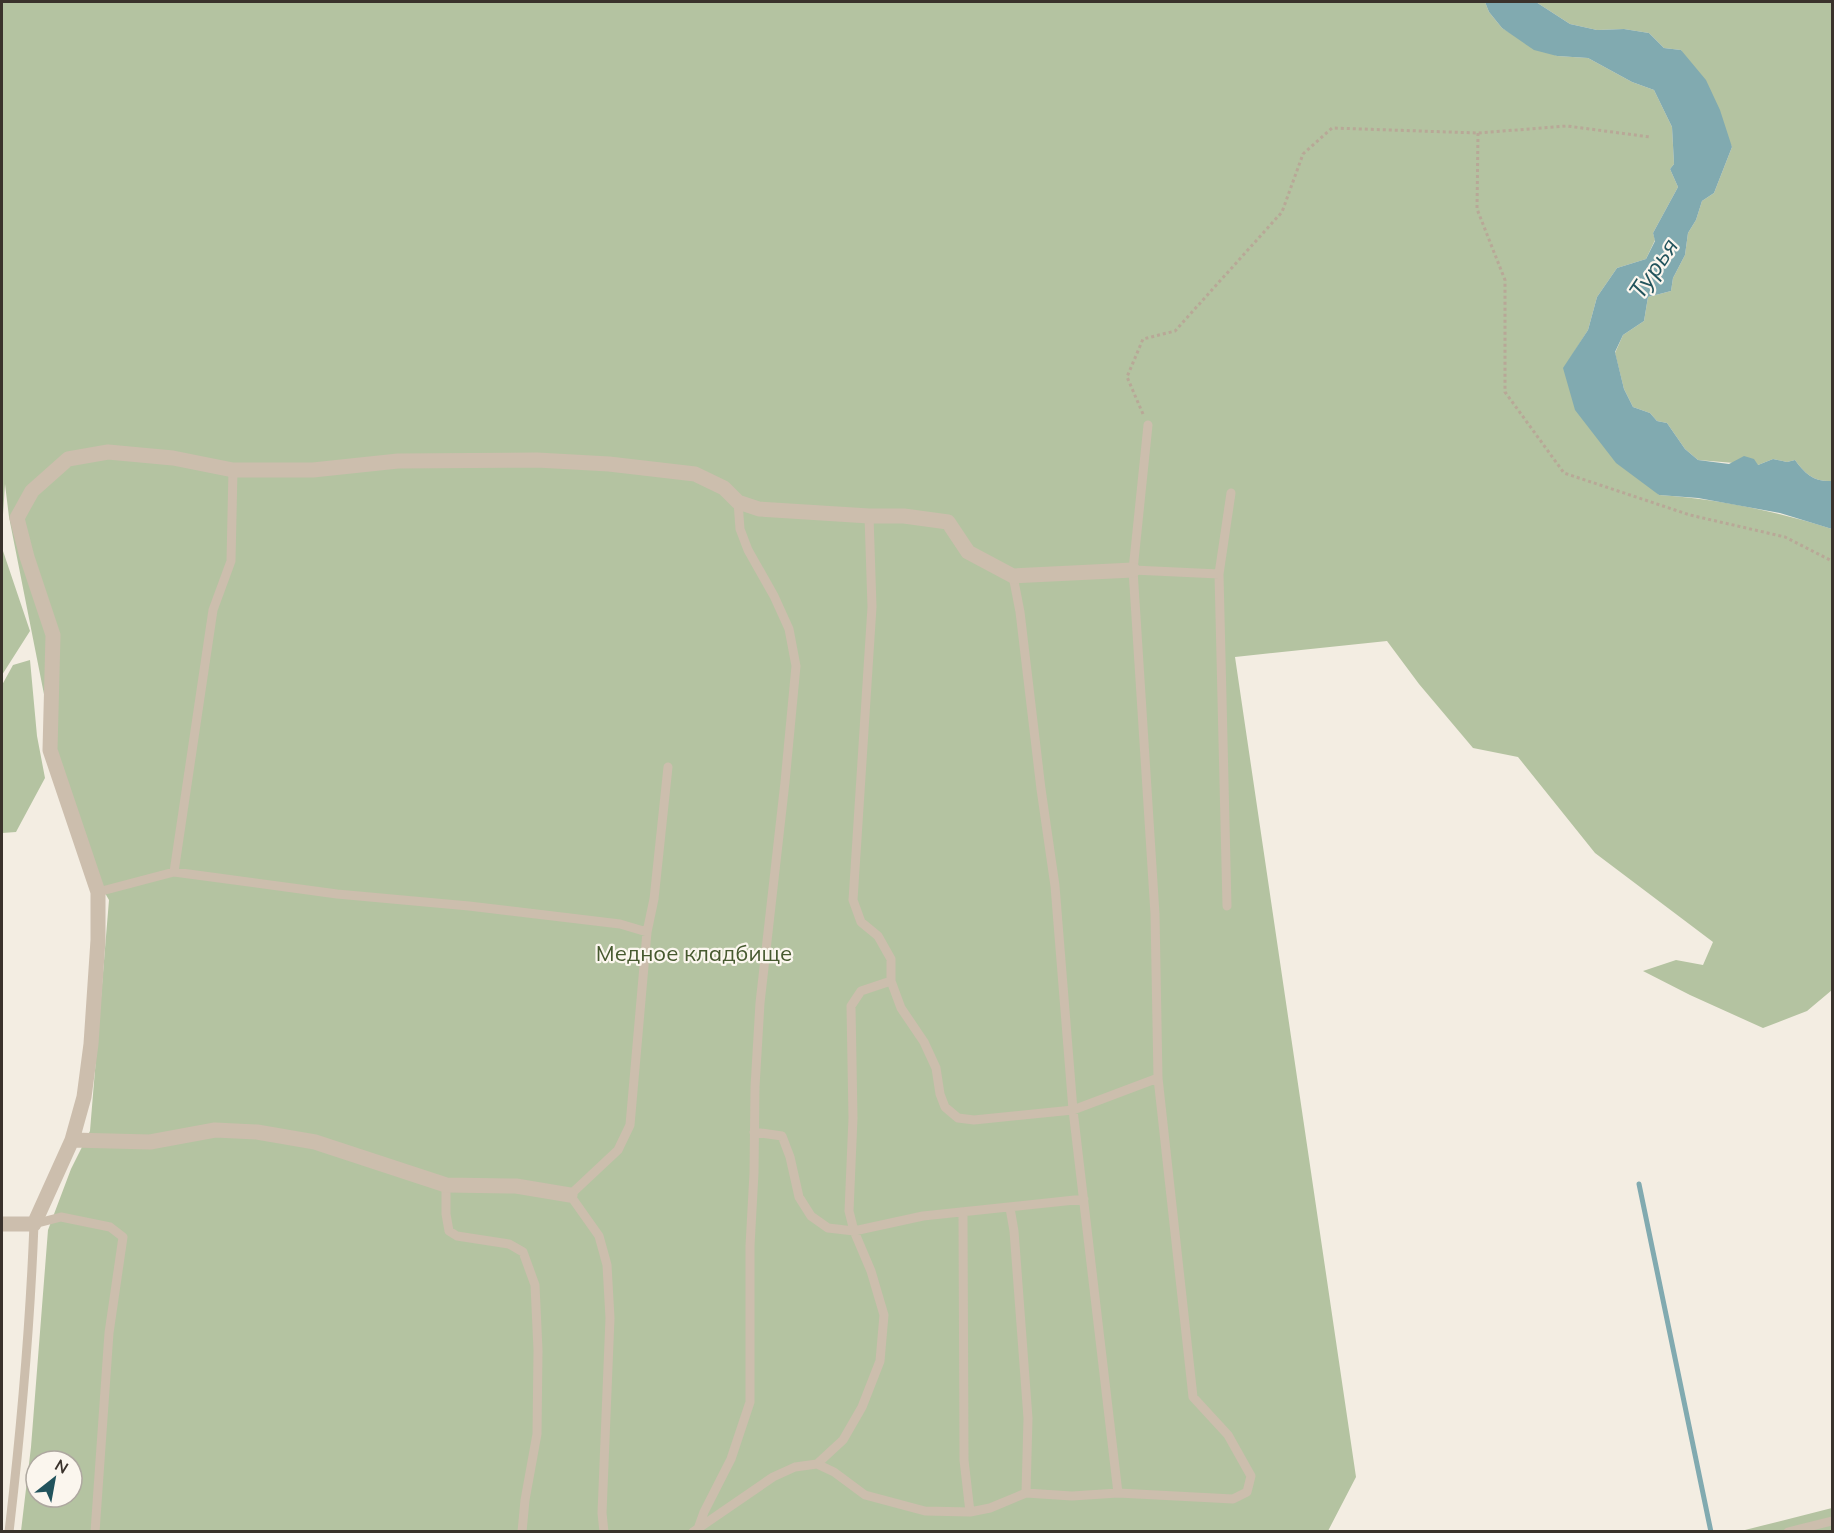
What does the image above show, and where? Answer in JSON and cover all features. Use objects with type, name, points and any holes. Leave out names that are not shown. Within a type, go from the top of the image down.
[{"type":"street","points":[[2,1224],[34,1224],[72,1140],[84,1097],[91,1044],[98,940],[98,892],[50,750],[53,636],[27,557],[17,518],[32,491],[68,459],[108,452],[173,458],[233,470],[313,470],[398,460],[537,460],[609,464],[695,474],[724,488],[738,502],[759,509],[904,516],[948,522],[968,552],[1013,576],[1132,570]]},
{"type":"street","points":[[72,1140],[150,1142],[215,1130],[257,1132],[315,1142],[446,1185],[516,1186],[570,1195]]},
{"type":"lane","points":[[698,1530],[773,1477],[795,1467],[817,1464],[834,1472],[865,1495],[925,1511],[970,1512],[990,1508],[1026,1493],[1072,1496],[1118,1493],[1233,1499],[1247,1492],[1251,1476],[1228,1435],[1193,1397],[1158,1078],[1155,914],[1132,570],[1148,425]]},
{"type":"lane","points":[[174,872],[213,610],[231,561],[233,470]]},
{"type":"lane","points":[[1227,906],[1219,574],[1231,493]]},
{"type":"lane","points":[[698,1530],[704,1512],[731,1459],[750,1402],[750,1246],[760,1003],[787,770],[796,666],[789,629],[774,596],[748,550],[740,529],[738,502]]},
{"type":"lane","points":[[869,516],[872,608],[853,900],[861,922],[878,936],[891,959],[891,981],[901,1008],[924,1042],[936,1068],[940,1094],[945,1107],[958,1118],[974,1120],[1072,1110],[1158,1078]]},
{"type":"lane","points":[[1132,570],[1219,574]]},
{"type":"lane","points":[[1013,576],[1020,612],[1055,885],[1072,1110],[1118,1493]]},
{"type":"lane","points":[[604,1532],[602,1513],[610,1318],[607,1265],[599,1236],[570,1195],[618,1150],[630,1125],[647,932],[654,899],[668,767]]},
{"type":"lane","points":[[98,892],[174,872],[337,894],[469,906],[620,924],[647,932]]},
{"type":"lane","points":[[817,1464],[843,1440],[862,1407],[880,1361],[884,1315],[849,1211],[854,1118],[851,1006],[861,990],[891,981]]},
{"type":"lane","points":[[754,1132],[782,1136],[790,1157],[799,1197],[811,1216],[828,1228],[854,1231],[922,1216],[1084,1199]]},
{"type":"lane","points":[[446,1185],[446,1214],[449,1231],[457,1236],[509,1244],[523,1252],[535,1285],[538,1350],[537,1434],[525,1500],[522,1532]]},
{"type":"lane","points":[[1010,1208],[1014,1231],[1028,1418],[1026,1493]]},
{"type":"lane","points":[[963,1213],[964,1460],[970,1512]]},
{"type":"lane","points":[[9,1532],[30,1312],[34,1224],[61,1217],[110,1227],[123,1238],[109,1334],[95,1532]]},
{"type":"lane","points":[[1788,1532],[1833,1521]]},
{"type":"path","points":[[1148,425],[1127,377],[1143,339],[1175,331],[1282,212],[1304,154],[1332,128],[1478,133],[1567,126],[1650,137]]},
{"type":"path","points":[[1478,133],[1477,209],[1505,280],[1505,392],[1564,473],[1690,515],[1785,537],[1833,561]]},
{"type":"green space","name":"Медное кладбище","points":[[2,2],[1485,2],[1489,12],[1502,28],[1512,34],[1557,56],[1588,58],[1632,82],[1654,90],[1672,127],[1674,164],[1670,169],[1678,187],[1653,233],[1655,240],[1646,259],[1617,268],[1597,297],[1588,330],[1564,368],[1659,495],[1703,499],[1746,507],[1832,529],[1832,990],[1807,1011],[1763,1028],[1643,971],[1676,960],[1703,965],[1713,942],[1595,853],[1518,757],[1473,748],[1419,684],[1387,641],[1235,657],[1356,1477],[1328,1531],[21,1531],[24,1506],[24,1509],[84,1509],[84,1449],[31,1449],[48,1230],[71,1169],[90,1131],[109,900],[72,836],[9,517],[5,484],[2,530]]},
{"type":"green space","points":[[1536,2],[1832,2],[1832,481],[1810,476],[1795,460],[1787,462],[1773,459],[1758,465],[1698,460],[1685,449],[1667,423],[1657,421],[1650,413],[1633,407],[1624,389],[1615,353],[1623,335],[1644,321],[1648,297],[1671,291],[1673,278],[1685,255],[1688,233],[1696,220],[1702,201],[1714,193],[1732,147],[1681,50],[1664,48],[1649,33],[1624,29],[1597,30],[1570,24]]},
{"type":"green space","points":[[2,548],[30,631],[2,675]]},
{"type":"green space","points":[[30,660],[37,736],[45,778],[16,832],[2,833],[2,685],[13,665]]},
{"type":"green space","points":[[1832,1508],[1832,1531],[1741,1531]]},
{"type":"water","name":"Турья","points":[[1485,2],[1536,2],[1570,24],[1597,30],[1624,29],[1649,33],[1664,48],[1681,50],[1706,80],[1720,110],[1732,147],[1714,193],[1702,201],[1696,220],[1688,233],[1685,255],[1673,278],[1671,291],[1648,297],[1644,321],[1623,335],[1615,352],[1624,389],[1633,407],[1650,413],[1657,421],[1667,423],[1685,449],[1698,460],[1729,464],[1744,456],[1754,459],[1758,465],[1773,459],[1787,462],[1795,460],[1811,476],[1820,480],[1832,481],[1832,529],[1780,513],[1698,498],[1659,495],[1616,463],[1575,410],[1563,368],[1588,330],[1597,297],[1617,268],[1646,259],[1655,241],[1653,233],[1678,187],[1670,169],[1674,164],[1672,127],[1654,90],[1632,82],[1588,58],[1557,56],[1534,50],[1502,28],[1489,12]]},
{"type":"waterway","points":[[1639,1184],[1711,1532]]}]
